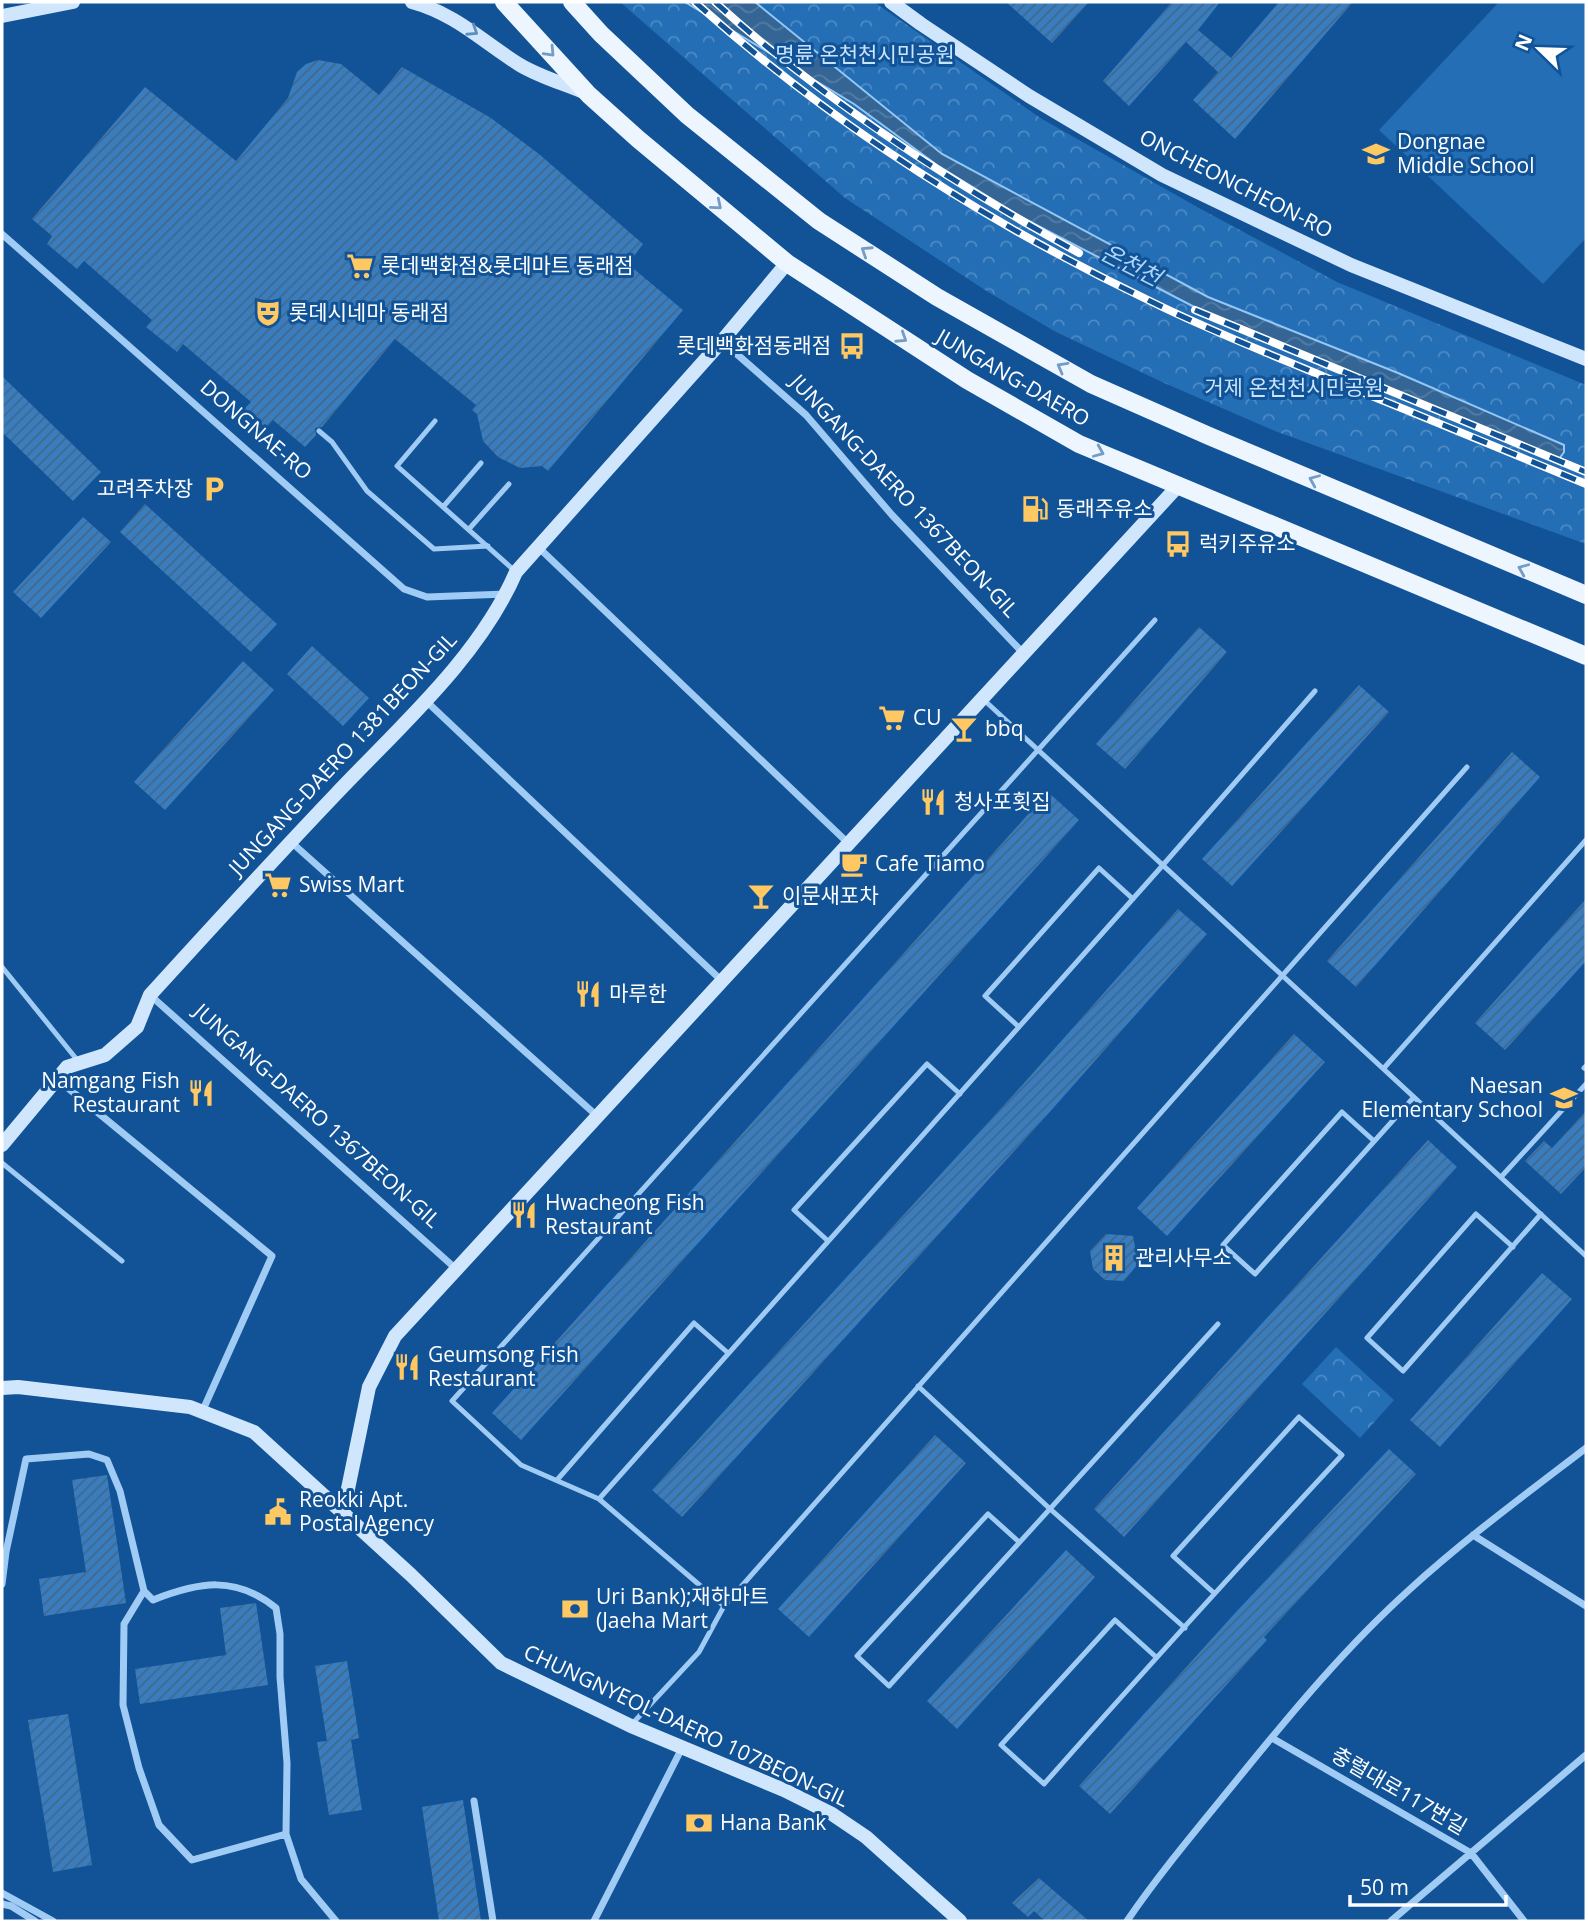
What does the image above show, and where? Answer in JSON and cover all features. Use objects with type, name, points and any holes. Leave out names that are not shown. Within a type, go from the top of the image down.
[{"type":"main road","name":"JUNGANG-DAERO","points":[[504,2],[589,95],[787,263],[967,380],[1079,444],[1586,656]]},
{"type":"main road","name":"JUNGANG-DAERO","points":[[572,2],[601,34],[707,131],[819,221],[937,297],[1091,384],[1586,595]]},
{"type":"street","points":[[2,16],[49,4],[73,2]]},
{"type":"street","points":[[412,2],[436,8],[522,66],[589,95]]},
{"type":"street","name":"ONCHEONCHEON-RO","points":[[891,2],[1029,96],[1162,174],[1351,265],[1586,359]]},
{"type":"street","name":"DONGNAE-RO","points":[[2,234],[404,589],[427,597],[506,594]]},
{"type":"street","name":"JUNGANG-DAERO 1381BEON-GIL","points":[[2,1145],[67,1067],[105,1055],[137,1027],[150,995],[474,645],[506,594],[516,572],[537,546],[722,341],[787,263]]},
{"type":"street","name":"JUNGANG-DAERO 1367BEON-GIL","points":[[722,341],[806,415],[892,515],[1023,653]]},
{"type":"street","points":[[343,1513],[369,1387],[395,1336],[1178,486]]},
{"type":"street","points":[[537,546],[848,843]]},
{"type":"street","points":[[425,700],[721,980]]},
{"type":"street","points":[[290,841],[596,1115]]},
{"type":"street","name":"JUNGANG-DAERO 1367BEON-GIL","points":[[150,995],[455,1268]]},
{"type":"street","points":[[57,1079],[272,1256],[202,1412]]},
{"type":"street","name":"CHUNGNYEOL-DAERO 107BEON-GIL","points":[[2,1388],[18,1387],[190,1407],[254,1432],[501,1662],[631,1726],[784,1790],[832,1814],[866,1837],[960,1921]]},
{"type":"street","points":[[1127,1921],[1156,1879],[1336,1664],[1408,1591],[1473,1535],[1586,1448]]},
{"type":"street","points":[[2,1584],[6,1552],[26,1459],[89,1454],[107,1460],[116,1480],[144,1591],[153,1600],[213,1583],[248,1589],[276,1608],[280,1634],[280,1677],[287,1763],[286,1834],[301,1879],[336,1921]]},
{"type":"street","points":[[1473,1535],[1586,1606]]},
{"type":"street","points":[[144,1591],[124,1624],[123,1705],[139,1768],[159,1825],[191,1860],[286,1834]]},
{"type":"street","name":"충렬대로117번길","points":[[1272,1738],[1471,1853],[1524,1921]]},
{"type":"street","points":[[594,1921],[682,1747]]},
{"type":"street","points":[[1391,1921],[1586,1755]]},
{"type":"street","points":[[474,1801],[493,1921]]},
{"type":"street","points":[[2,1893],[53,1921]]},
{"type":"street","points":[[2,1904],[11,1906],[35,1921]]},
{"type":"lane","points":[[435,421],[397,466],[516,572]]},
{"type":"lane","points":[[319,431],[332,442],[367,491],[434,548],[488,546]]},
{"type":"lane","points":[[443,507],[481,463]]},
{"type":"lane","points":[[469,529],[509,484]]},
{"type":"lane","points":[[724,1606],[599,1499],[522,1465],[452,1401],[1155,620]]},
{"type":"lane","points":[[599,1499],[1163,866],[1315,691]]},
{"type":"lane","points":[[982,698],[1586,1256]]},
{"type":"lane","points":[[631,1726],[699,1652],[724,1606],[1467,766]]},
{"type":"lane","points":[[1384,1068],[1586,839]]},
{"type":"lane","points":[[1019,1027],[985,996],[1099,868],[1133,899]]},
{"type":"lane","points":[[2,967],[80,1063]]},
{"type":"lane","points":[[828,1241],[794,1210],[927,1064],[960,1094]]},
{"type":"lane","points":[[1501,1177],[1586,1084]]},
{"type":"lane","points":[[1374,1141],[1342,1112],[1223,1245],[1255,1274],[1414,1097]]},
{"type":"lane","points":[[2,1163],[122,1261]]},
{"type":"lane","points":[[1513,1247],[1476,1214],[1367,1338],[1403,1371],[1513,1247],[1541,1214]]},
{"type":"lane","points":[[556,1480],[694,1323],[728,1353]]},
{"type":"lane","points":[[1019,1542],[988,1514],[857,1656],[889,1686],[1217,1324]]},
{"type":"lane","points":[[918,1386],[1049,1508],[1185,1628]]},
{"type":"lane","points":[[1156,1657],[1115,1620],[1001,1745],[1044,1784],[1156,1657],[1342,1455],[1299,1417],[1173,1556],[1214,1593]]},
{"type":"green space","points":[[620,2],[874,2],[1042,119],[1199,208],[1337,282],[1586,385],[1586,544],[1275,431],[1056,332],[988,292],[845,198]]},
{"type":"green space","points":[[1499,2],[1586,2],[1586,238],[1543,284],[1379,130]]},
{"type":"green space","points":[[1336,1347],[1394,1400],[1360,1438],[1302,1384]]},
{"type":"water","name":"온천천","points":[[685,2],[755,2],[942,154],[1208,297],[1398,373],[1564,445],[1564,452],[1559,459],[1204,312],[1021,217],[937,165],[854,104]]},
{"type":"building","points":[[1006,2],[1089,2],[1052,43]]},
{"type":"building","points":[[1172,2],[1220,2],[1198,30],[1231,58],[1279,2],[1353,2],[1235,139],[1193,100],[1218,72],[1186,42],[1129,106],[1103,81]]},
{"type":"building","name":"롯데백화점&롯데마트 동래점","points":[[318,60],[341,64],[379,95],[402,67],[491,118],[539,154],[643,244],[628,264],[683,310],[548,471],[542,466],[520,468],[498,457],[483,441],[477,414],[472,410],[476,405],[395,339],[322,427],[315,428],[316,435],[305,447],[273,420],[266,428],[244,409],[251,402],[183,344],[177,352],[146,327],[152,320],[84,261],[77,269],[47,244],[52,236],[32,219],[145,87],[236,161],[288,98],[297,72],[306,64]]},
{"type":"building","points":[[2,376],[101,472],[73,501],[2,432]]},
{"type":"building","points":[[145,504],[277,624],[251,652],[120,532]]},
{"type":"building","points":[[83,517],[111,542],[41,618],[13,592]]},
{"type":"building","points":[[1199,627],[1227,652],[1125,769],[1096,744]]},
{"type":"building","points":[[312,646],[369,698],[343,726],[287,674]]},
{"type":"building","points":[[243,661],[274,690],[165,810],[134,782]]},
{"type":"building","points":[[1359,685],[1389,712],[1232,886],[1202,859]]},
{"type":"building","points":[[1512,752],[1540,777],[1356,987],[1327,961]]},
{"type":"building","points":[[1048,792],[1079,820],[521,1440],[492,1413]]},
{"type":"building","points":[[1586,899],[1586,961],[1505,1050],[1475,1023]]},
{"type":"building","points":[[1178,909],[1207,934],[1048,1114],[682,1517],[652,1490],[1025,1082]]},
{"type":"building","points":[[1294,1034],[1325,1062],[1167,1236],[1137,1208]]},
{"type":"building","points":[[1586,1111],[1586,1167],[1561,1194],[1525,1161],[1544,1141],[1552,1148]]},
{"type":"building","points":[[1428,1140],[1457,1167],[1124,1537],[1094,1509]]},
{"type":"building","name":"관리사무소","points":[[1106,1234],[1133,1236],[1138,1264],[1124,1281],[1105,1280],[1093,1269],[1090,1251]]},
{"type":"building","points":[[1542,1273],[1572,1299],[1440,1447],[1410,1420]]},
{"type":"building","points":[[935,1435],[966,1463],[809,1637],[778,1609]]},
{"type":"building","points":[[1389,1449],[1416,1474],[1264,1637],[1267,1640],[1110,1814],[1079,1786],[1236,1612]]},
{"type":"building","points":[[107,1475],[126,1603],[44,1616],[39,1579],[86,1572],[72,1480]]},
{"type":"building","points":[[1066,1550],[1095,1577],[957,1729],[927,1701]]},
{"type":"building","points":[[256,1603],[268,1685],[140,1704],[135,1669],[226,1655],[220,1608]]},
{"type":"building","points":[[347,1661],[359,1738],[351,1740],[362,1810],[329,1815],[317,1742],[327,1741],[315,1666]]},
{"type":"building","points":[[68,1714],[92,1865],[53,1872],[28,1720]]},
{"type":"building","points":[[463,1800],[481,1921],[439,1921],[422,1807]]},
{"type":"building","points":[[1039,1878],[1089,1921],[1045,1921],[1034,1911],[1028,1917],[1012,1903]]},
{"type":"railway","points":[[695,2],[746,46],[854,129],[968,203],[1027,237],[1216,332],[1586,484]]},
{"type":"railway","points":[[715,2],[800,73],[889,138],[983,198],[1079,253]]},
{"type":"railway","points":[[1195,310],[1586,472]]},
{"type":"place","name":"Dongnae Middle School","points":[[1376,154]]},
{"type":"place","name":"롯데백화점&롯데마트 동래점","points":[[360,266]]},
{"type":"place","name":"롯데시네마 동래점","points":[[268,313]]},
{"type":"place","name":"롯데백화점동래점","points":[[852,346]]},
{"type":"place","name":"고려주차장","points":[[214,489]]},
{"type":"place","name":"동래주유소","points":[[1035,509]]},
{"type":"place","name":"럭키주유소","points":[[1178,544]]},
{"type":"place","name":"CU","points":[[892,718]]},
{"type":"place","name":"bbq","points":[[964,729]]},
{"type":"place","name":"청사포횟집","points":[[933,802]]},
{"type":"place","name":"Cafe Tiamo","points":[[854,864]]},
{"type":"place","name":"Swiss Mart","points":[[278,885]]},
{"type":"place","name":"이문새포차","points":[[761,896]]},
{"type":"place","name":"마루한","points":[[588,994]]},
{"type":"place","name":"Namgang Fish Restaurant","points":[[201,1093]]},
{"type":"place","name":"Naesan Elementary School","points":[[1564,1098]]},
{"type":"place","name":"Hwacheong Fish Restaurant","points":[[524,1215]]},
{"type":"place","name":"관리사무소","points":[[1114,1258]]},
{"type":"place","name":"Geumsong Fish Restaurant","points":[[407,1367]]},
{"type":"place","name":"Reokki Apt. Postal Agency","points":[[278,1512]]},
{"type":"place","name":"Uri Bank);재하마트 (Jaeha Mart","points":[[575,1609]]},
{"type":"place","name":"Hana Bank","points":[[699,1823]]},
{"type":"park label","name":"명륜 온천천시민공원","points":[[865,55]]},
{"type":"park label","name":"거제 온천천시민공원","points":[[1294,388]]}]
